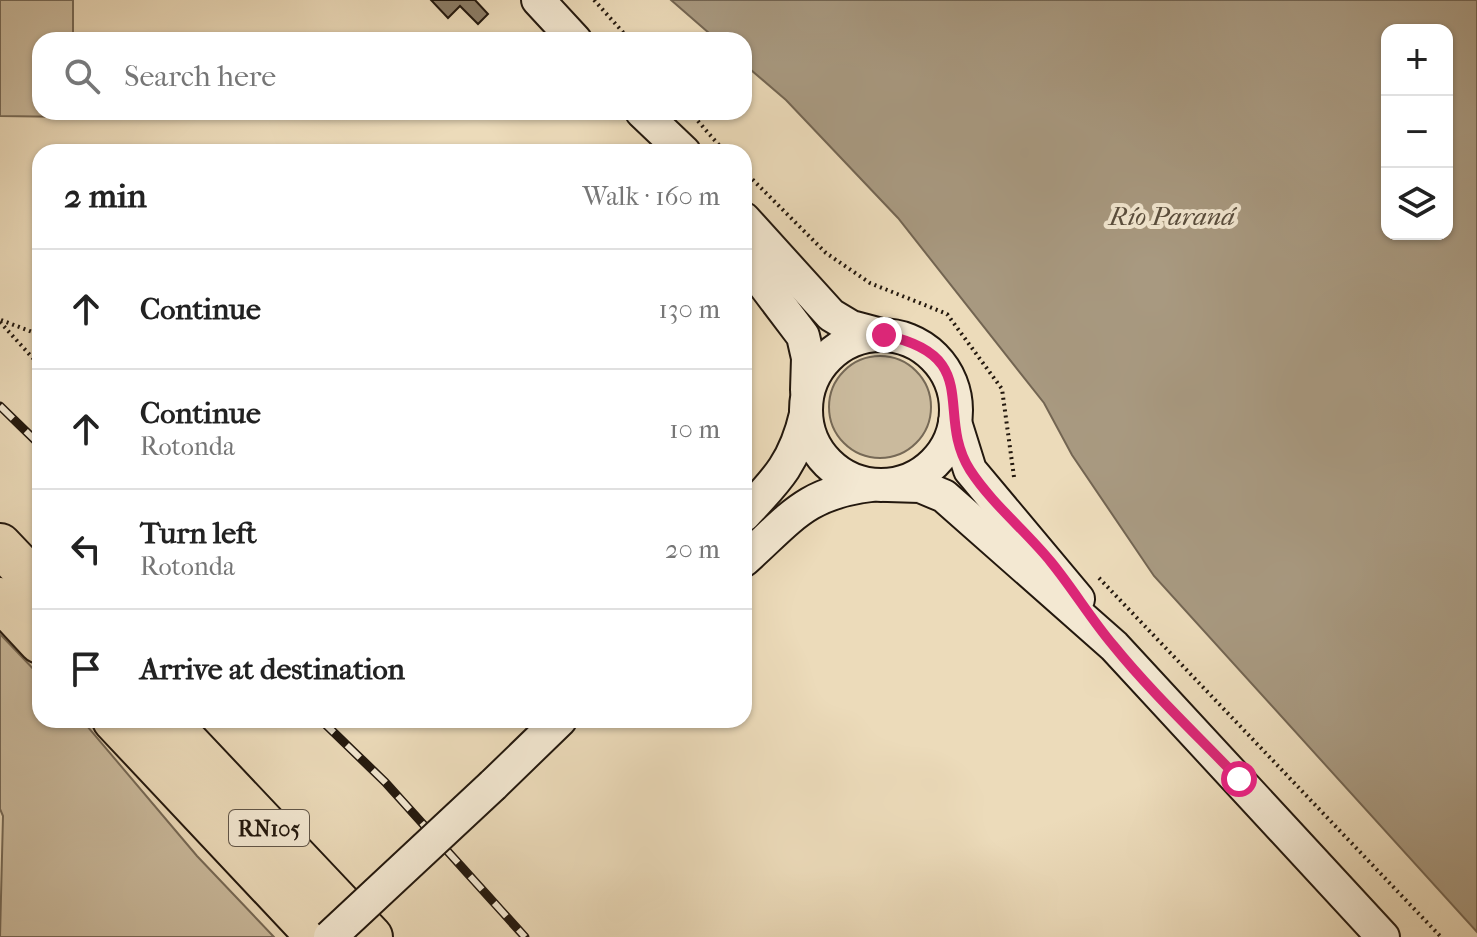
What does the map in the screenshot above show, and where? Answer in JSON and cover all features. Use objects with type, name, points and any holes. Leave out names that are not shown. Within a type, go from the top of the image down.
[{"type":"highway","points":[[0,545],[32,579]]},
{"type":"highway","points":[[0,599],[32,633]]},
{"type":"highway","name":"RN105","points":[[122,728],[318,937]]},
{"type":"highway","name":"RN105","points":[[174,728],[371,937]]},
{"type":"main road","points":[[538,0],[568,32]]},
{"type":"main road","points":[[645,120],[660,144]]},
{"type":"main road","points":[[649,120],[675,144]]},
{"type":"main road","points":[[752,228],[831,315],[851,327],[909,341],[930,354],[947,373],[955,397],[955,422],[948,445],[932,465],[912,479],[839,489],[811,500],[752,553]]},
{"type":"main road","points":[[752,269],[803,336],[808,358],[806,404],[810,435],[820,454],[835,470],[854,480],[882,485],[920,486],[944,496],[1114,646],[1383,937]]},
{"type":"main road","points":[[752,506],[786,470],[798,447],[814,375],[835,352],[863,337],[884,335]]},
{"type":"main road","points":[[955,422],[970,470],[1051,562],[1114,646]]},
{"type":"main road","points":[[330,937],[552,728]]},
{"type":"path","points":[[594,0],[623,32]]},
{"type":"path","points":[[697,120],[718,144]]},
{"type":"path","points":[[752,179],[826,253],[870,283],[947,314],[1002,389],[1015,481]]},
{"type":"path","points":[[0,321],[32,332]]},
{"type":"path","points":[[0,321],[32,357]]},
{"type":"path","points":[[1097,575],[1441,937]]},
{"type":"shaded area","points":[[0,0],[73,0],[73,32],[32,32],[32,116],[0,116]]},
{"type":"shaded area","points":[[880,356],[900,360],[916,371],[927,387],[931,407],[927,427],[916,443],[900,454],[880,458],[860,454],[844,443],[833,427],[829,407],[833,387],[844,371],[860,360]]},
{"type":"shaded area","points":[[0,634],[32,668],[32,728],[89,728],[197,856],[274,937],[0,937],[3,816],[0,809]]},
{"type":"water","name":"Río Paraná","points":[[671,0],[1477,0],[1477,932],[1154,576],[1072,455],[1044,403],[898,218],[786,100],[752,71],[752,32],[708,32]]},
{"type":"building","points":[[431,0],[475,0],[488,14],[478,24],[460,6],[448,18]]},
{"type":"railway","points":[[0,406],[32,437]]},
{"type":"railway","points":[[329,728],[385,782],[525,937]]},
{"type":"route","points":[[884,335],[909,341],[930,354],[947,373],[955,397],[955,422],[970,470],[1051,562],[1114,646],[1239,779]]}]
